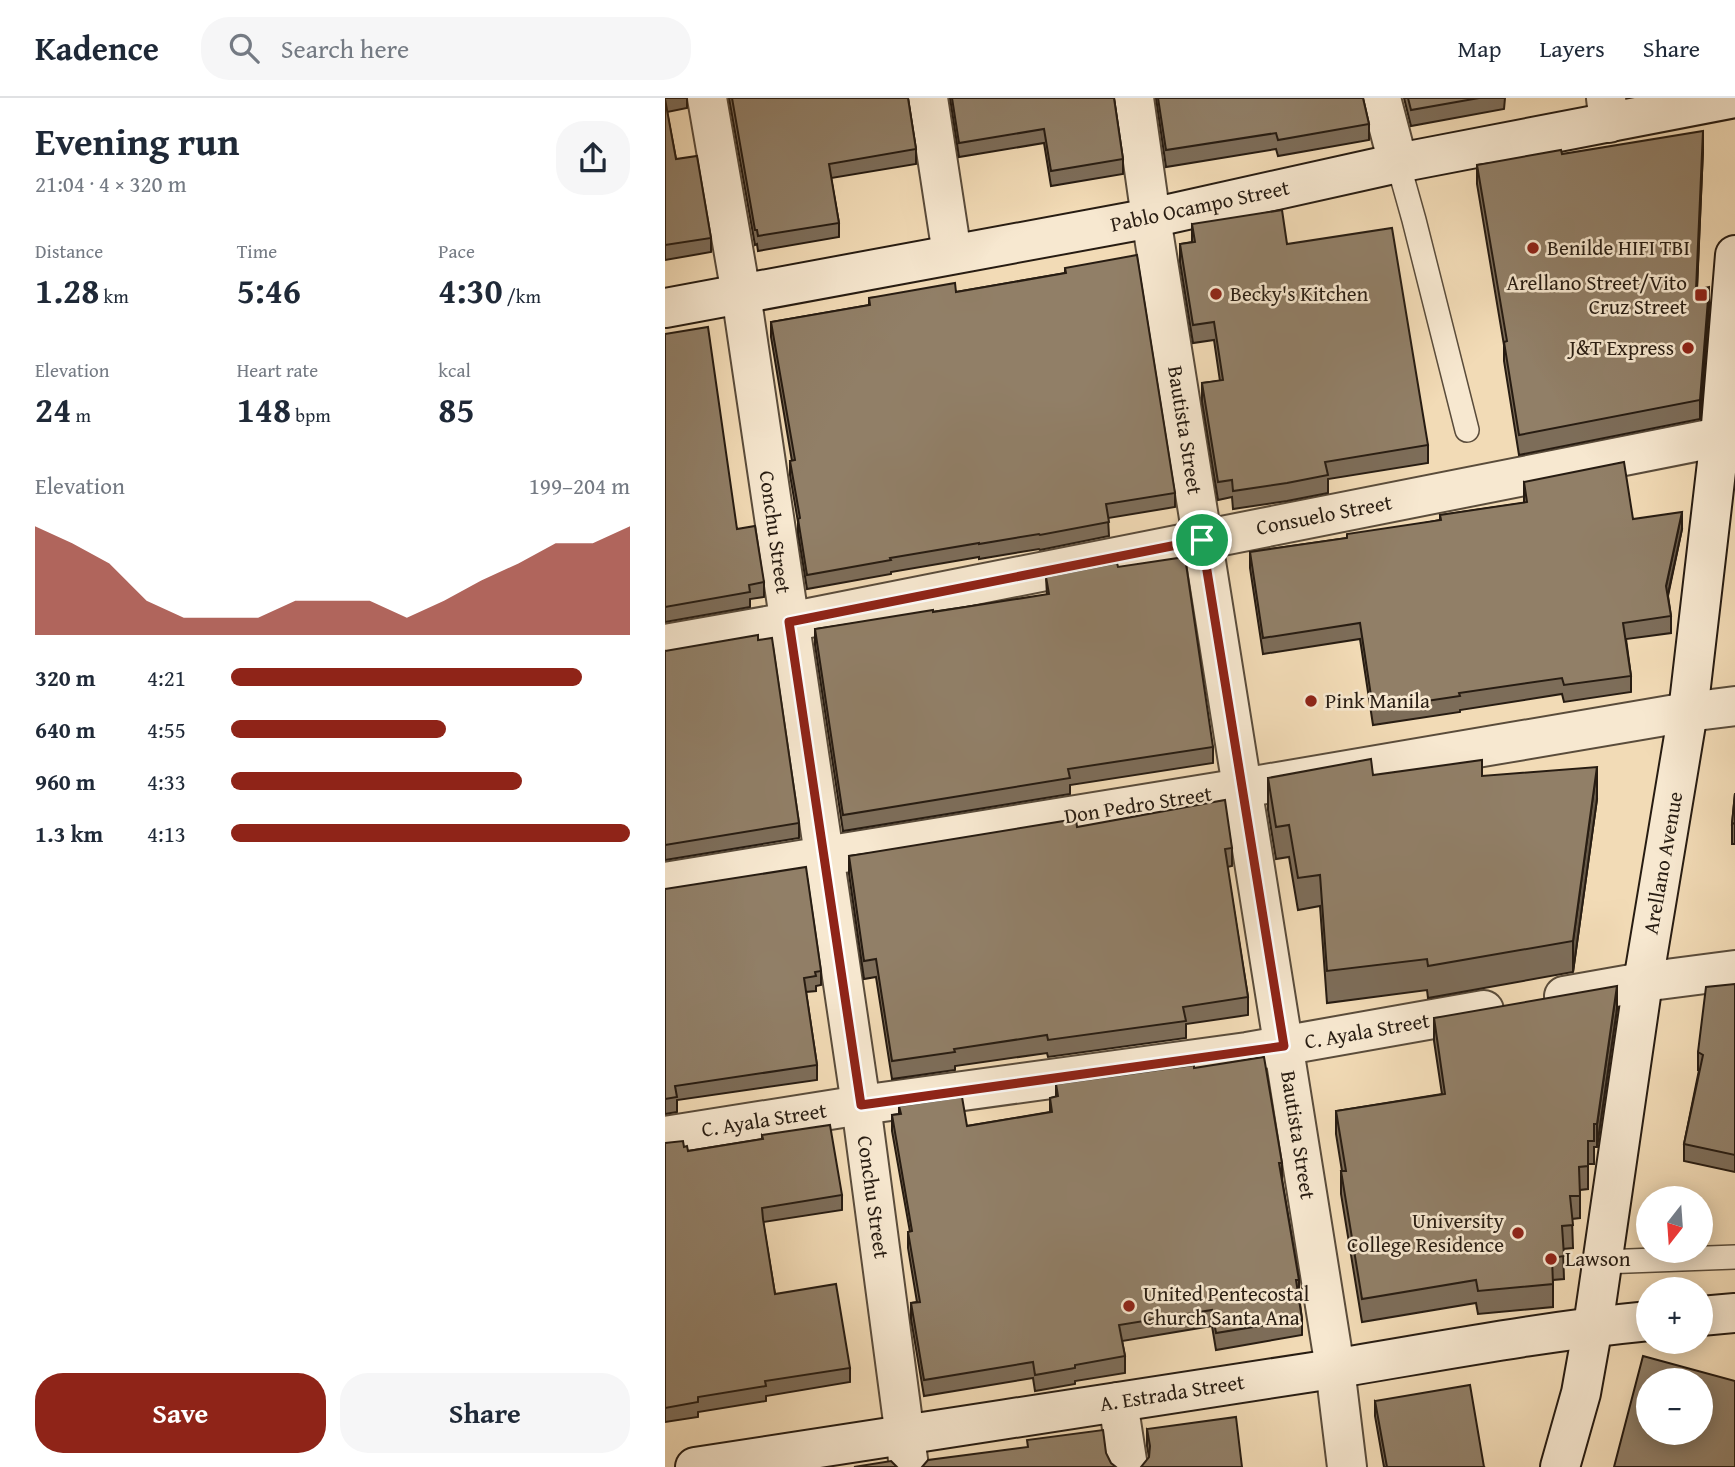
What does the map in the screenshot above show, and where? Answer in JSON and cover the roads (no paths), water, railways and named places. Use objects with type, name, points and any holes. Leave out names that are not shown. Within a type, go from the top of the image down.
[{"type":"street","name":"Conchu Street","points":[[706,98],[741,294],[861,1105],[907,1451]]},
{"type":"street","points":[[928,98],[952,254]]},
{"type":"street","name":"Bautista Street","points":[[1134,98],[1335,1368],[1347,1467]]},
{"type":"street","points":[[1381,98],[1398,163]]},
{"type":"street","name":"Pablo Ocampo Street","points":[[665,308],[1151,218],[1398,163],[1607,111],[1735,99]]},
{"type":"street","name":"Arellano Avenue","points":[[1560,1467],[1581,1393],[1593,1326],[1643,982],[1688,712],[1728,436],[1735,255]]},
{"type":"street","name":"Consuelo Street","points":[[665,644],[789,622],[1728,436]]},
{"type":"street","name":"Don Pedro Street","points":[[665,882],[1735,706]]},
{"type":"street","name":"C. Ayala Street","points":[[665,1136],[861,1105],[1284,1046],[1643,982],[1735,970]]},
{"type":"street","name":"A. Estrada Street","points":[[695,1467],[907,1451],[1118,1402],[1593,1326],[1636,1322]]},
{"type":"street","points":[[1118,1402],[1128,1467]]},
{"type":"lane","points":[[1398,163],[1467,430]]},
{"type":"lane","points":[[1602,1262],[1735,1257]]},
{"type":"place","name":"Benilde HIFI TBI","points":[[1533,248]]},
{"type":"place","name":"Becky's Kitchen","points":[[1216,294]]},
{"type":"place","name":"Arellano Street/Vito Cruz Street","points":[[1701,295]]},
{"type":"place","name":"J&T Express","points":[[1688,348]]},
{"type":"place","name":"Pink Manila","points":[[1311,701]]},
{"type":"place","name":"University College Residence","points":[[1518,1233]]},
{"type":"place","name":"Lawson","points":[[1551,1259]]},
{"type":"place","name":"United Pentecostal Church Santa Ana","points":[[1129,1306]]}]
